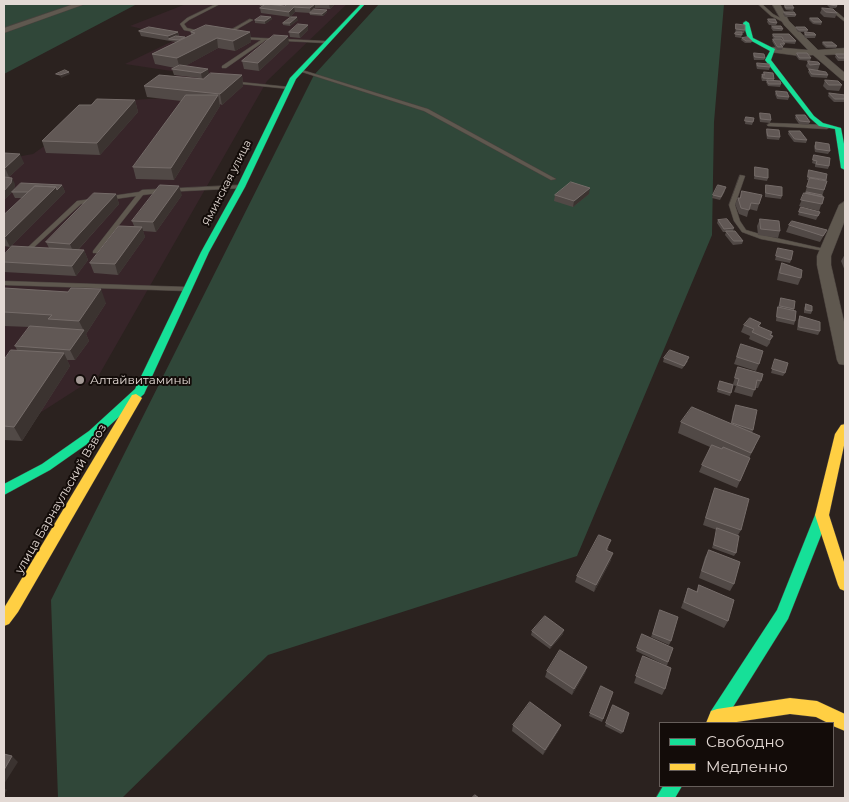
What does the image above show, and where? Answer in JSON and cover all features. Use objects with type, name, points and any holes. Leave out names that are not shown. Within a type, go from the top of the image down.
[{"type":"main road","name":"Яминская улица","points":[[140,391],[205,252],[241,187],[289,88],[324,42],[364,4]]},
{"type":"main road","points":[[746,23],[751,39],[773,50],[768,60],[812,117],[821,125],[838,127],[845,168]]},
{"type":"main road","points":[[4,490],[46,467],[93,434],[140,391]]},
{"type":"main road","name":"улица Барнаульский Взвоз","points":[[4,619],[13,607],[140,391]]},
{"type":"main road","points":[[716,720],[782,614],[822,515],[841,434],[845,428]]},
{"type":"main road","points":[[822,515],[845,585]]},
{"type":"main road","points":[[716,720],[790,706],[817,709],[845,723]]},
{"type":"main road","points":[[665,798],[672,787]]},
{"type":"street","points":[[4,31],[81,4]]},
{"type":"street","points":[[776,4],[786,22],[845,78]]},
{"type":"street","points":[[773,50],[800,53],[845,51]]},
{"type":"street","points":[[845,205],[834,250],[824,265],[845,360]]},
{"type":"lane","points":[[206,33],[185,29],[182,24],[218,4]]},
{"type":"lane","points":[[760,4],[772,15],[786,22]]},
{"type":"lane","points":[[836,13],[845,21]]},
{"type":"lane","points":[[251,20],[222,36],[264,40],[286,39],[324,42]]},
{"type":"lane","points":[[224,67],[264,40]]},
{"type":"lane","points":[[301,70],[426,110],[553,179]]},
{"type":"lane","points":[[227,81],[289,88]]},
{"type":"lane","points":[[770,125],[838,127]]},
{"type":"lane","points":[[742,176],[732,205],[737,221],[744,231],[761,237],[834,250]]},
{"type":"lane","points":[[29,249],[79,202],[142,192],[241,187]]},
{"type":"lane","points":[[95,252],[142,192]]},
{"type":"lane","points":[[4,283],[188,289]]},
{"type":"shaded area","points":[[186,4],[347,4],[267,81],[99,375],[4,436],[4,159],[33,154],[107,102],[162,98],[178,72],[125,64],[179,38],[130,26]]},
{"type":"green space","points":[[4,4],[137,4],[4,74]]},
{"type":"green space","points":[[379,4],[724,4],[714,122],[712,235],[577,556],[268,655],[122,798],[58,798],[51,600],[314,75]]},
{"type":"building","points":[[266,4],[285,6],[287,4],[315,4],[310,8],[294,7],[289,12],[260,8]]},
{"type":"building","points":[[785,5],[792,5],[794,8],[786,8]]},
{"type":"building","points":[[822,8],[833,9],[837,13],[826,12]]},
{"type":"building","points":[[314,9],[327,10],[322,14],[310,13]]},
{"type":"building","points":[[784,12],[794,12],[796,15],[786,14]]},
{"type":"building","points":[[261,16],[271,17],[265,21],[255,20]]},
{"type":"building","points":[[291,17],[297,17],[290,23],[283,23]]},
{"type":"building","points":[[810,18],[818,18],[822,22],[814,22]]},
{"type":"building","points":[[768,19],[775,19],[777,23],[770,22]]},
{"type":"building","points":[[298,24],[308,25],[299,33],[289,32]]},
{"type":"building","points":[[736,24],[745,25],[745,30],[736,29]]},
{"type":"building","points":[[206,25],[250,32],[233,41],[217,38],[177,58],[152,54],[195,33],[191,32]]},
{"type":"building","points":[[772,26],[781,26],[783,29],[774,28]]},
{"type":"building","points":[[149,27],[178,32],[168,36],[139,31]]},
{"type":"building","points":[[796,27],[805,27],[808,30],[799,30]]},
{"type":"building","points":[[736,32],[742,32],[742,35],[735,34]]},
{"type":"building","points":[[805,32],[814,33],[816,35],[806,35]]},
{"type":"building","points":[[773,34],[789,34],[796,41],[784,41],[782,37],[775,37]]},
{"type":"building","points":[[274,35],[288,36],[258,63],[242,61]]},
{"type":"building","points":[[176,36],[185,37],[179,40],[169,39]]},
{"type":"building","points":[[748,37],[752,41],[746,41],[742,38]]},
{"type":"building","points":[[773,39],[781,39],[785,44],[780,44],[783,47],[778,47]]},
{"type":"building","points":[[823,42],[832,42],[837,46],[827,46]]},
{"type":"building","points":[[754,53],[764,54],[765,58],[755,57]]},
{"type":"building","points":[[797,53],[807,53],[811,58],[800,58]]},
{"type":"building","points":[[836,54],[845,54],[845,58],[839,58]]},
{"type":"building","points":[[808,61],[818,62],[820,64],[810,65]]},
{"type":"building","points":[[757,63],[769,64],[770,67],[758,66]]},
{"type":"building","points":[[180,65],[208,69],[201,73],[172,69]]},
{"type":"building","points":[[809,69],[826,72],[828,75],[812,74]]},
{"type":"building","points":[[65,70],[69,72],[60,75],[56,74]]},
{"type":"building","points":[[764,72],[773,73],[774,79],[763,78],[762,74],[764,75]]},
{"type":"building","points":[[211,73],[242,75],[220,94],[144,86],[159,75],[203,79]]},
{"type":"building","points":[[767,80],[780,81],[781,84],[769,84]]},
{"type":"building","points":[[825,80],[838,81],[842,85],[829,85]]},
{"type":"building","points":[[776,91],[787,92],[789,97],[778,96]]},
{"type":"building","points":[[829,93],[845,95],[845,99],[835,99]]},
{"type":"building","points":[[186,95],[218,95],[171,168],[133,167]]},
{"type":"building","points":[[97,99],[135,100],[97,143],[42,141],[79,105],[91,105]]},
{"type":"building","points":[[760,113],[770,114],[771,120],[761,119]]},
{"type":"building","points":[[796,115],[805,115],[810,122],[800,121]]},
{"type":"building","points":[[746,117],[754,118],[753,122],[745,121]]},
{"type":"building","points":[[767,129],[779,130],[780,137],[768,136]]},
{"type":"building","points":[[789,131],[800,131],[807,140],[795,139]]},
{"type":"building","points":[[816,142],[829,144],[830,151],[816,149]]},
{"type":"building","points":[[4,153],[20,154],[4,168]]},
{"type":"building","points":[[814,155],[830,158],[829,166],[816,164],[817,161],[813,160]]},
{"type":"building","points":[[755,167],[768,169],[768,178],[755,176]]},
{"type":"building","points":[[809,170],[827,174],[826,180],[808,177]]},
{"type":"building","points":[[4,177],[12,178],[11,183],[4,191]]},
{"type":"building","points":[[810,178],[827,181],[824,190],[807,187]]},
{"type":"building","points":[[571,182],[590,188],[574,201],[555,195]]},
{"type":"building","points":[[21,183],[62,185],[57,190],[56,187],[35,186],[28,192],[12,192]]},
{"type":"building","points":[[160,185],[179,186],[153,222],[132,221]]},
{"type":"building","points":[[718,185],[726,187],[721,197],[713,195]]},
{"type":"building","points":[[766,185],[782,187],[782,196],[766,193]]},
{"type":"building","points":[[35,186],[56,187],[4,237],[4,215]]},
{"type":"building","points":[[742,191],[762,195],[759,204],[751,203],[749,210],[741,208],[738,198],[740,198]]},
{"type":"building","points":[[94,193],[116,194],[70,244],[46,242]]},
{"type":"building","points":[[804,193],[824,197],[822,204],[801,200]]},
{"type":"building","points":[[806,193],[822,195],[822,197]]},
{"type":"building","points":[[801,207],[820,212],[818,216],[799,212]]},
{"type":"building","points":[[727,219],[734,228],[724,229],[718,220]]},
{"type":"building","points":[[760,219],[779,221],[780,231],[761,229]]},
{"type":"building","points":[[792,221],[827,230],[823,236],[789,225]]},
{"type":"building","points":[[119,226],[142,227],[115,264],[90,263]]},
{"type":"building","points":[[726,231],[735,231],[743,241],[734,241]]},
{"type":"building","points":[[12,246],[84,250],[72,266],[4,262],[4,255]]},
{"type":"building","points":[[778,248],[793,251],[791,260],[776,256]]},
{"type":"building","points":[[782,263],[802,270],[801,278],[780,273]]},
{"type":"building","points":[[4,288],[68,292],[71,288],[101,289],[79,321],[48,319],[52,315],[4,312]]},
{"type":"building","points":[[781,298],[795,301],[794,309],[780,306]]},
{"type":"building","points":[[806,304],[812,306],[812,311],[806,310]]},
{"type":"building","points":[[778,307],[796,311],[795,321],[777,317]]},
{"type":"building","points":[[800,316],[820,322],[820,331],[799,327]]},
{"type":"building","points":[[750,318],[761,323],[758,326],[772,332],[770,335],[773,336],[770,340],[752,332],[754,329],[744,325]]},
{"type":"building","points":[[30,326],[84,330],[70,350],[15,346]]},
{"type":"building","points":[[741,344],[763,351],[759,364],[737,357]]},
{"type":"building","points":[[11,350],[64,353],[14,427],[4,426],[4,360]]},
{"type":"building","points":[[670,350],[689,357],[684,366],[664,358]]},
{"type":"building","points":[[775,359],[788,363],[785,373],[772,369]]},
{"type":"building","points":[[738,367],[763,374],[761,381],[757,380],[755,390],[737,385],[739,379],[735,378]]},
{"type":"building","points":[[720,381],[733,385],[731,393],[718,389]]},
{"type":"building","points":[[736,405],[757,410],[753,430],[732,423]]},
{"type":"building","points":[[692,407],[760,436],[751,453],[681,422]]},
{"type":"building","points":[[712,445],[722,449],[723,447],[750,458],[740,481],[702,465]]},
{"type":"building","points":[[715,488],[749,499],[741,530],[706,518]]},
{"type":"building","points":[[717,528],[739,536],[736,553],[714,545]]},
{"type":"building","points":[[599,535],[611,540],[606,550],[613,553],[596,585],[577,576]]},
{"type":"building","points":[[709,550],[740,562],[734,584],[702,571]]},
{"type":"building","points":[[699,585],[734,600],[728,621],[684,602],[688,588],[697,592]]},
{"type":"building","points":[[660,610],[678,617],[671,641],[653,634]]},
{"type":"building","points":[[545,616],[564,630],[551,646],[532,631]]},
{"type":"building","points":[[642,634],[673,648],[668,662],[637,648]]},
{"type":"building","points":[[560,650],[587,667],[574,689],[547,671]]},
{"type":"building","points":[[643,656],[671,668],[665,689],[636,676]]},
{"type":"building","points":[[601,686],[613,692],[603,719],[590,713]]},
{"type":"building","points":[[530,702],[561,725],[545,750],[513,725]]},
{"type":"building","points":[[613,705],[629,713],[623,732],[606,723]]},
{"type":"building","points":[[4,754],[12,756],[4,770]]},
{"type":"traffic: fast","points":[[4,490],[46,467],[93,434],[140,391],[205,252],[241,187],[293,78],[363,4]]},
{"type":"traffic: fast","points":[[746,23],[751,39],[773,50],[768,60],[812,117],[821,125],[838,128],[845,168]]},
{"type":"traffic: fast","points":[[717,717],[783,614],[822,515]]},
{"type":"traffic: fast","points":[[665,798],[672,787]]},
{"type":"traffic: slow","points":[[4,619],[13,607],[136,398]]},
{"type":"traffic: slow","points":[[845,428],[841,434],[822,515],[845,585]]},
{"type":"traffic: slow","points":[[714,722],[717,717],[790,706],[817,709],[845,723]]},
{"type":"place","name":"Алтайвитамины","points":[[80,380]]}]
